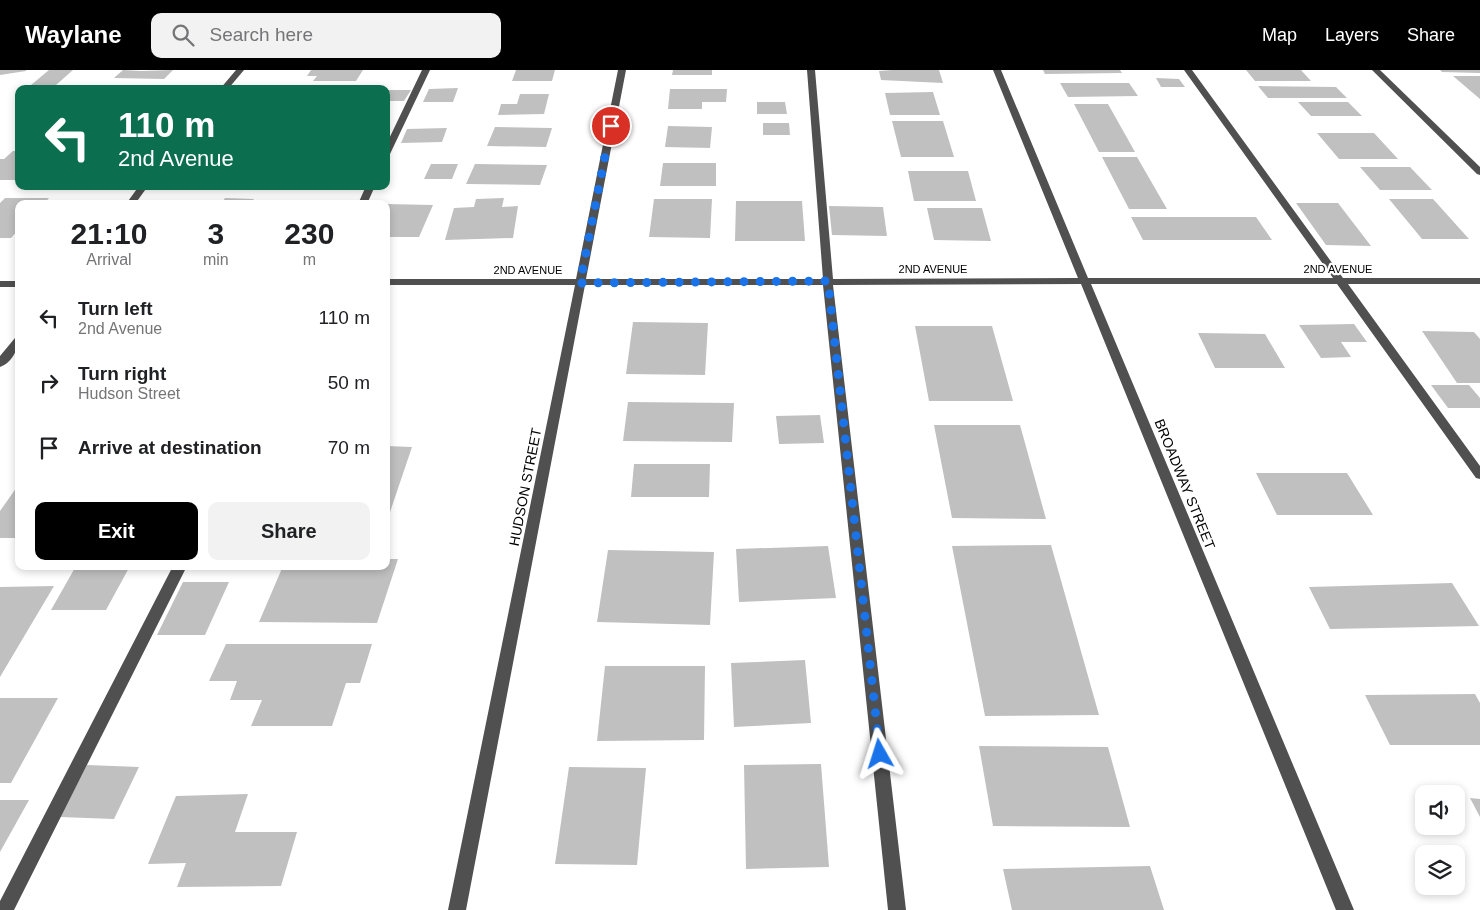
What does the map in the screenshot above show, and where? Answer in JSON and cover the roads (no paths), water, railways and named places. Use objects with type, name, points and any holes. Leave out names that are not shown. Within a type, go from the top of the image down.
[{"type":"street","points":[[227,85],[240,70]]},
{"type":"street","points":[[390,146],[426,70]]},
{"type":"street","name":"HUDSON STREET","points":[[457,910],[622,70]]},
{"type":"street","points":[[811,70],[828,281],[897,910]]},
{"type":"street","name":"BROADWAY STREET","points":[[997,70],[1345,910]]},
{"type":"street","points":[[1188,70],[1480,475]]},
{"type":"street","points":[[1376,70],[1480,172]]},
{"type":"street","points":[[133,200],[141,190]]},
{"type":"street","name":"2ND AVENUE","points":[[390,282],[1480,281]]},
{"type":"street","points":[[0,284],[15,284]]},
{"type":"street","points":[[0,363],[15,345]]},
{"type":"street","points":[[5,910],[178,570]]}]
